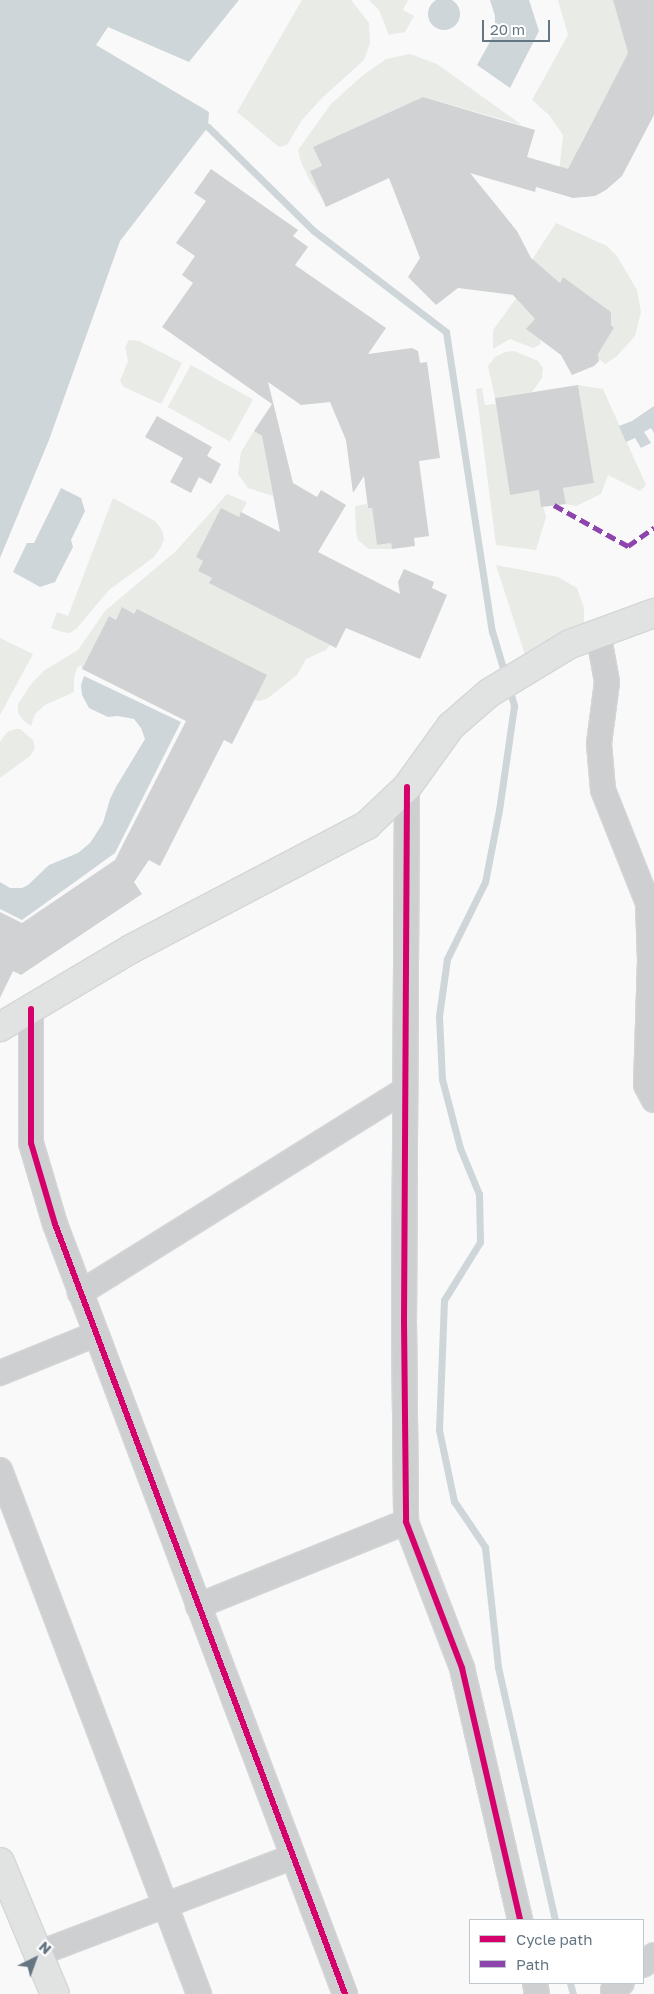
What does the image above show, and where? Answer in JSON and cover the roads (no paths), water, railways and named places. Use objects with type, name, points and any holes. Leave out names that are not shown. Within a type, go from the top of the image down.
[{"type":"street","points":[[0,1027],[131,949],[367,825],[407,787],[451,726],[489,693],[570,644],[598,632],[654,613]]},
{"type":"street","points":[[598,632],[607,682],[599,744],[603,790],[648,902],[650,960],[646,1085],[654,1100]]},
{"type":"street","points":[[407,787],[404,1320],[406,1522],[462,1668],[520,1919]]},
{"type":"street","points":[[31,1009],[30,1143],[55,1224],[345,1994]]},
{"type":"street","points":[[80,1293],[405,1090]]},
{"type":"street","points":[[0,1373],[96,1334]]},
{"type":"street","points":[[0,1470],[198,1994]]},
{"type":"street","points":[[198,1606],[406,1522]]},
{"type":"street","points":[[38,1954],[292,1857]]},
{"type":"street","points":[[0,1862],[55,1994]]},
{"type":"street","points":[[644,1963],[654,1955]]},
{"type":"waterway","points":[[208,127],[314,231],[446,332],[492,631],[505,675]]},
{"type":"waterway","points":[[509,688],[514,706],[499,810],[485,882],[447,959],[439,1016],[442,1079],[460,1148],[479,1194],[480,1242],[444,1300],[439,1430],[454,1501],[485,1547],[498,1667],[555,1919]]},
{"type":"waterway","points":[[570,1984],[573,1994]]}]
